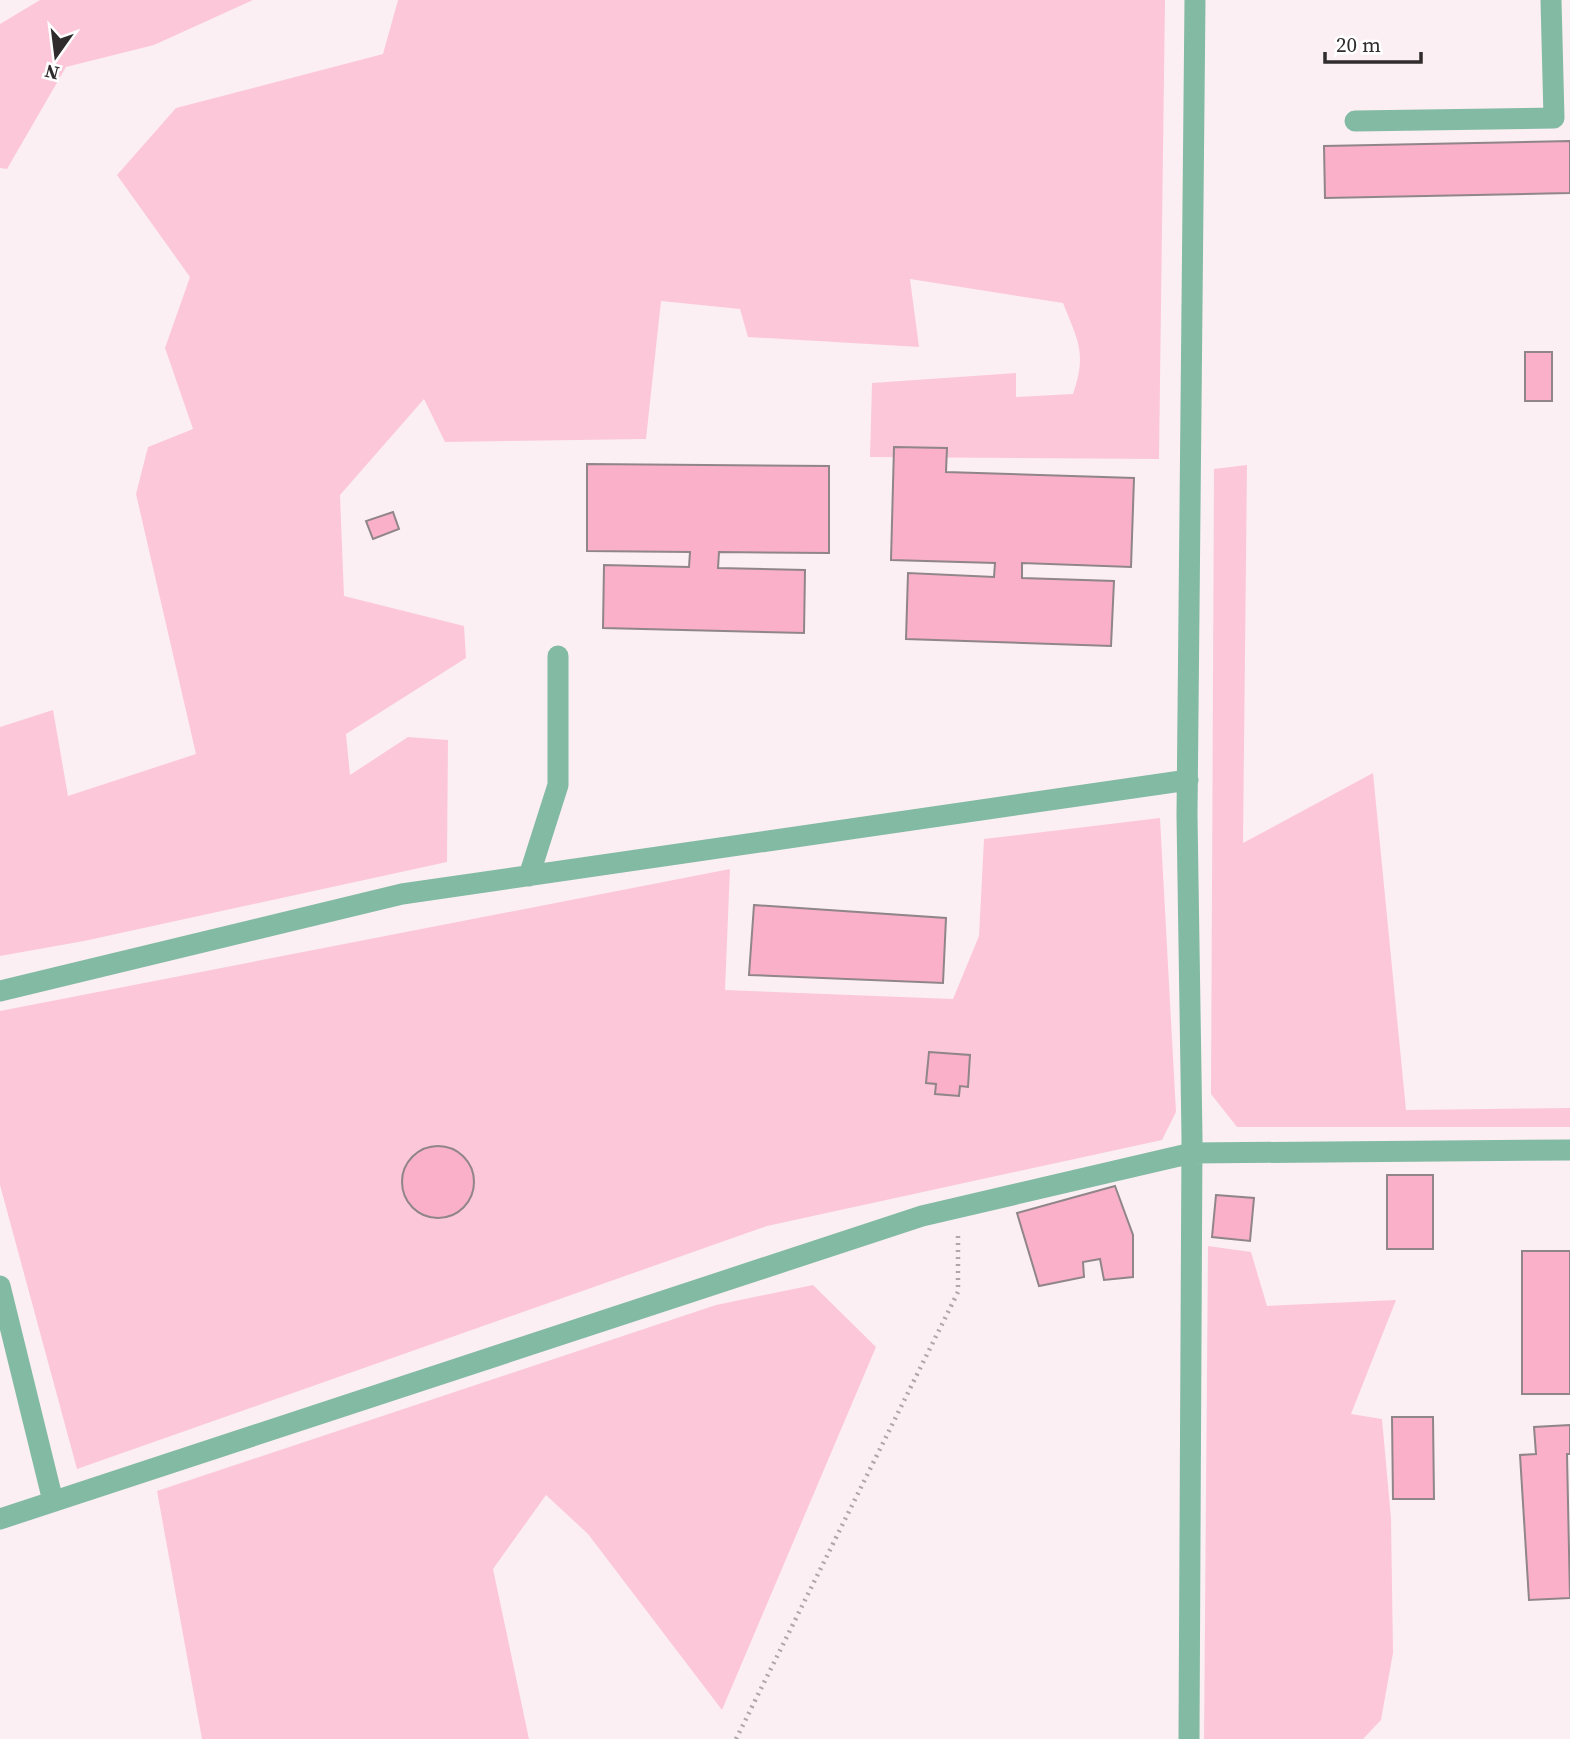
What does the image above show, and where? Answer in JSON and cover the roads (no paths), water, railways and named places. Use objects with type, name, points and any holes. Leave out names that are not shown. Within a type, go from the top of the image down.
[{"type":"street","points":[[1189,1739],[1192,1153],[1188,780],[1195,0]]},
{"type":"street","points":[[1355,121],[1553,118],[1551,0]]},
{"type":"street","points":[[529,876],[558,785],[558,656]]},
{"type":"street","points":[[0,991],[402,894],[1188,780]]},
{"type":"street","points":[[0,1518],[922,1216],[1192,1153],[1570,1150]]},
{"type":"street","points":[[0,1286],[53,1501]]}]
